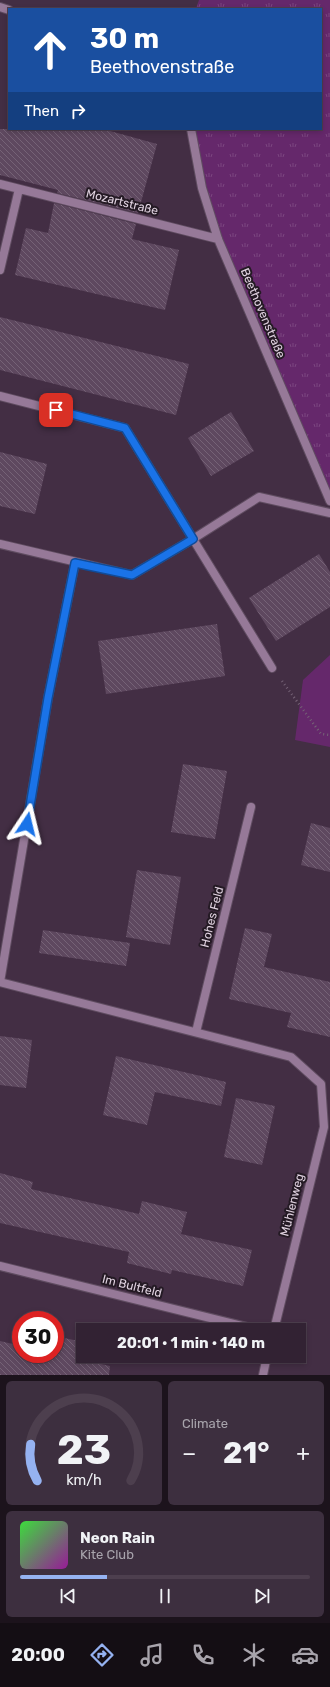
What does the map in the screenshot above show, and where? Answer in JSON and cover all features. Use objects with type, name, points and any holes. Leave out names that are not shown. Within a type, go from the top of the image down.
[{"type":"street","name":"Beethovenstraße","points":[[191,130],[202,188],[218,238],[330,501]]},
{"type":"street","name":"Mozartstraße","points":[[0,184],[218,238]]},
{"type":"street","points":[[0,270],[19,189]]},
{"type":"street","points":[[0,396],[125,428],[272,668]]},
{"type":"street","points":[[0,544],[75,563],[132,575],[193,539],[259,496],[330,513]]},
{"type":"street","points":[[75,563],[48,698],[0,982],[196,1032]]},
{"type":"street","name":"Hohes Feld","points":[[196,1032],[251,807]]},
{"type":"street","name":"Mühlenweg","points":[[196,1032],[291,1057],[321,1084],[324,1127],[276,1323]]},
{"type":"street","name":"Im Bultfeld","points":[[0,1266],[231,1323]]},
{"type":"street","points":[[263,1375],[266,1363]]},
{"type":"path","points":[[272,668],[321,734],[330,735]]},
{"type":"green space","points":[[199,0],[330,0],[330,501],[218,238],[191,130],[322,130],[322,8],[196,8]]},
{"type":"green space","points":[[330,655],[330,747],[295,740],[303,680]]},
{"type":"building","points":[[0,129],[107,130],[157,144],[138,213],[57,193],[58,190],[0,175]]},
{"type":"building","points":[[54,203],[136,224],[132,239],[179,250],[165,310],[15,275],[26,228],[48,233]]},
{"type":"building","points":[[0,317],[189,364],[176,415],[0,370]]},
{"type":"building","points":[[231,412],[254,451],[211,476],[188,438]]},
{"type":"building","points":[[0,452],[47,464],[35,514],[0,506]]},
{"type":"building","points":[[319,554],[330,572],[330,607],[276,641],[249,598]]},
{"type":"building","points":[[217,624],[225,676],[106,694],[98,641]]},
{"type":"building","points":[[183,764],[227,771],[215,839],[171,832]]},
{"type":"building","points":[[311,823],[330,828],[330,872],[301,865]]},
{"type":"building","points":[[137,870],[181,877],[170,945],[126,937]]},
{"type":"building","points":[[245,928],[272,934],[264,967],[330,982],[330,1037],[287,1027],[291,1013],[229,999]]},
{"type":"building","points":[[43,930],[130,943],[126,966],[39,953]]},
{"type":"building","points":[[0,1036],[32,1040],[26,1088],[0,1085]]},
{"type":"building","points":[[116,1056],[226,1082],[221,1106],[155,1092],[147,1125],[103,1115]]},
{"type":"building","points":[[236,1098],[275,1106],[262,1165],[224,1157]]},
{"type":"building","points":[[0,1173],[33,1182],[31,1189],[139,1214],[142,1201],[187,1212],[181,1234],[252,1250],[243,1286],[172,1270],[171,1274],[127,1263],[129,1252],[0,1223]]},
{"type":"building","points":[[64,1338],[76,1340],[76,1363],[96,1363],[110,1366],[109,1375],[0,1375],[0,1341],[12,1344],[12,1363],[64,1363]]},
{"type":"route","points":[[27,824],[48,698],[75,563],[132,575],[193,539],[125,428],[56,410]]}]
